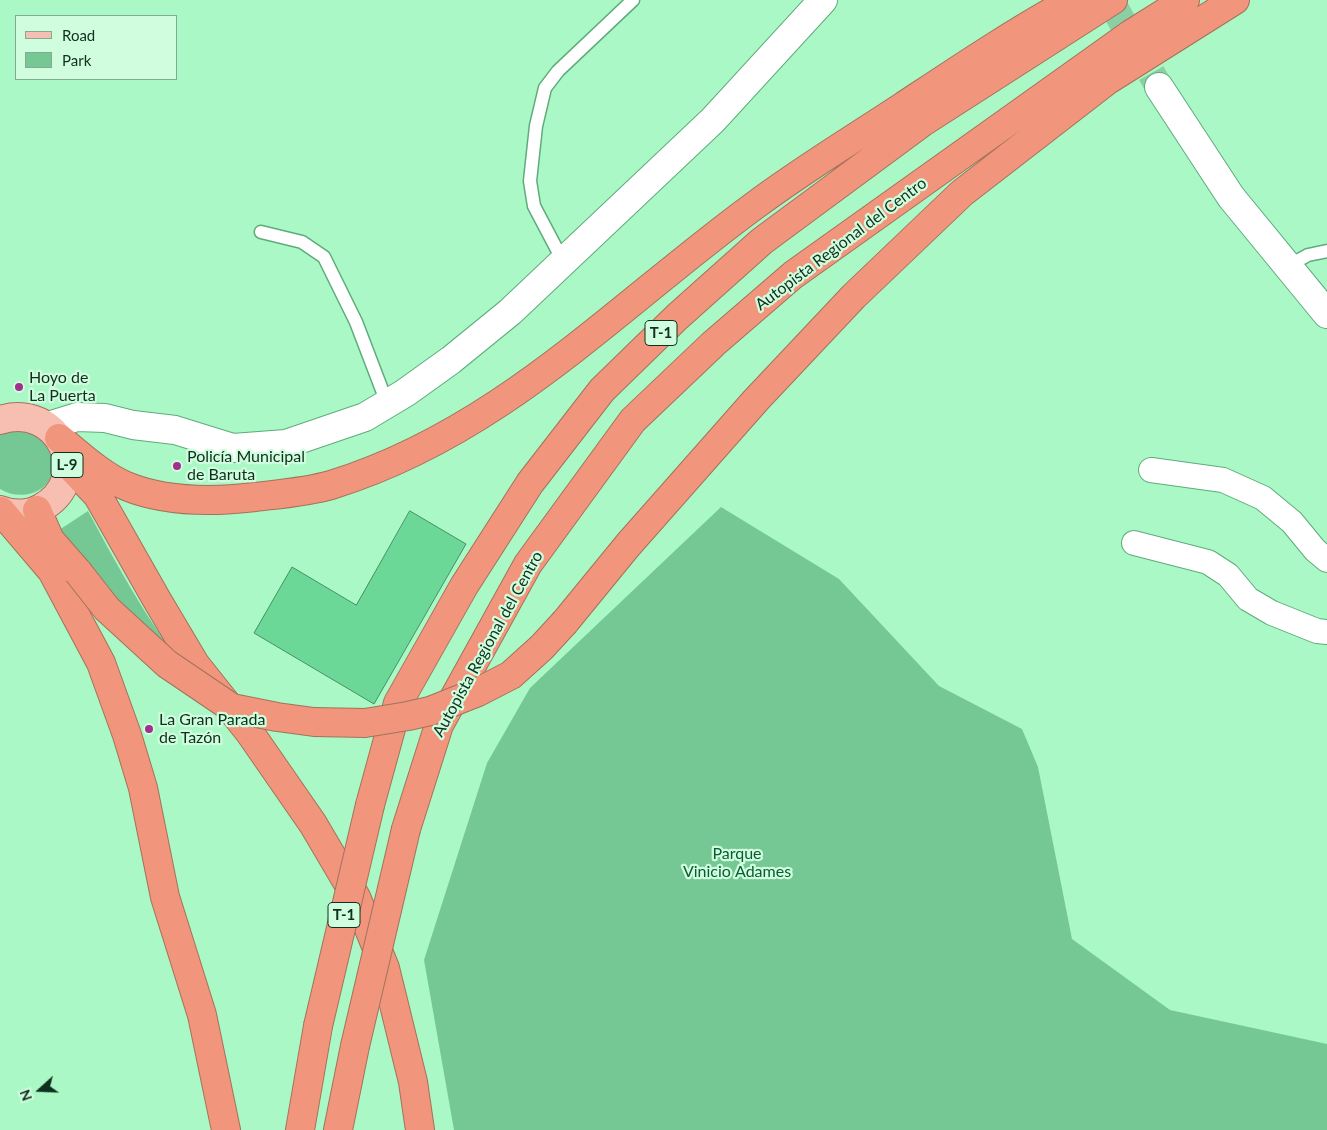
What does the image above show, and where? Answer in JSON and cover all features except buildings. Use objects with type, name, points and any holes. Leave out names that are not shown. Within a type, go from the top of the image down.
[{"type":"highway","points":[[58,442],[107,477],[128,487],[164,497],[224,500],[284,494],[329,485],[420,449],[502,403],[579,346],[753,206],[806,169],[984,53],[1073,0]]},
{"type":"highway","name":"T-1","points":[[300,1130],[318,1026],[370,805],[398,703],[464,586],[530,483],[602,390],[677,317],[762,241],[923,122],[1113,0]]},
{"type":"highway","name":"Autopista Regional del Centro","points":[[338,1130],[355,1046],[406,829],[439,725],[528,564],[633,420],[713,344],[793,275],[1131,34],[1185,0]]},
{"type":"highway","points":[[37,510],[50,540],[107,609],[166,664],[232,708],[314,722],[365,723],[430,711],[478,692],[511,675],[542,648],[566,622],[628,545],[756,400],[854,296],[962,193],[1108,80],[1235,0]]},
{"type":"highway","points":[[58,442],[98,496],[195,664],[250,733],[313,824],[356,897],[385,968],[413,1082],[420,1130]]},
{"type":"highway","points":[[0,510],[52,570],[101,663],[124,726],[143,788],[165,897],[202,1015],[226,1130]]},
{"type":"main road","points":[[3,419],[23,417],[36,420],[58,442]]},
{"type":"main road","name":"L-9","points":[[0,510],[13,514],[26,513],[48,504],[57,496],[67,473],[58,442]]},
{"type":"street","points":[[58,442],[77,417],[105,418],[133,425],[175,430],[232,448],[286,444],[365,417],[405,393],[451,360],[510,312],[712,120],[824,0]]},
{"type":"street","points":[[1159,87],[1231,197],[1327,314]]},
{"type":"street","points":[[1151,470],[1223,480],[1263,498],[1292,522],[1315,550],[1327,560]]},
{"type":"street","points":[[1134,543],[1208,562],[1228,575],[1248,599],[1272,613],[1317,631],[1327,632]]},
{"type":"lane","points":[[563,261],[534,206],[530,181],[536,126],[545,88],[558,71],[633,0]]},
{"type":"lane","points":[[261,232],[302,242],[324,257],[356,322],[387,403]]},
{"type":"lane","points":[[1288,266],[1308,254],[1327,251]]},
{"type":"green space","points":[[21,429],[45,440],[52,456],[53,469],[51,478],[38,491],[19,495],[0,489],[0,435]]},
{"type":"green space","name":"Parque Vinicio Adames","points":[[721,507],[839,579],[939,686],[1022,729],[1038,767],[1072,939],[1170,1010],[1327,1044],[1327,1130],[454,1130],[424,960],[487,763],[530,688]]},
{"type":"green space","points":[[88,511],[121,572],[185,669],[50,536]]},
{"type":"tunnel","points":[[1110,0],[1159,87]]},
{"type":"place","name":"Hoyo de La Puerta","points":[[19,387]]},
{"type":"place","name":"Policía Municipal de Baruta","points":[[177,466]]},
{"type":"place","name":"La Gran Parada de Tazón","points":[[149,729]]}]
